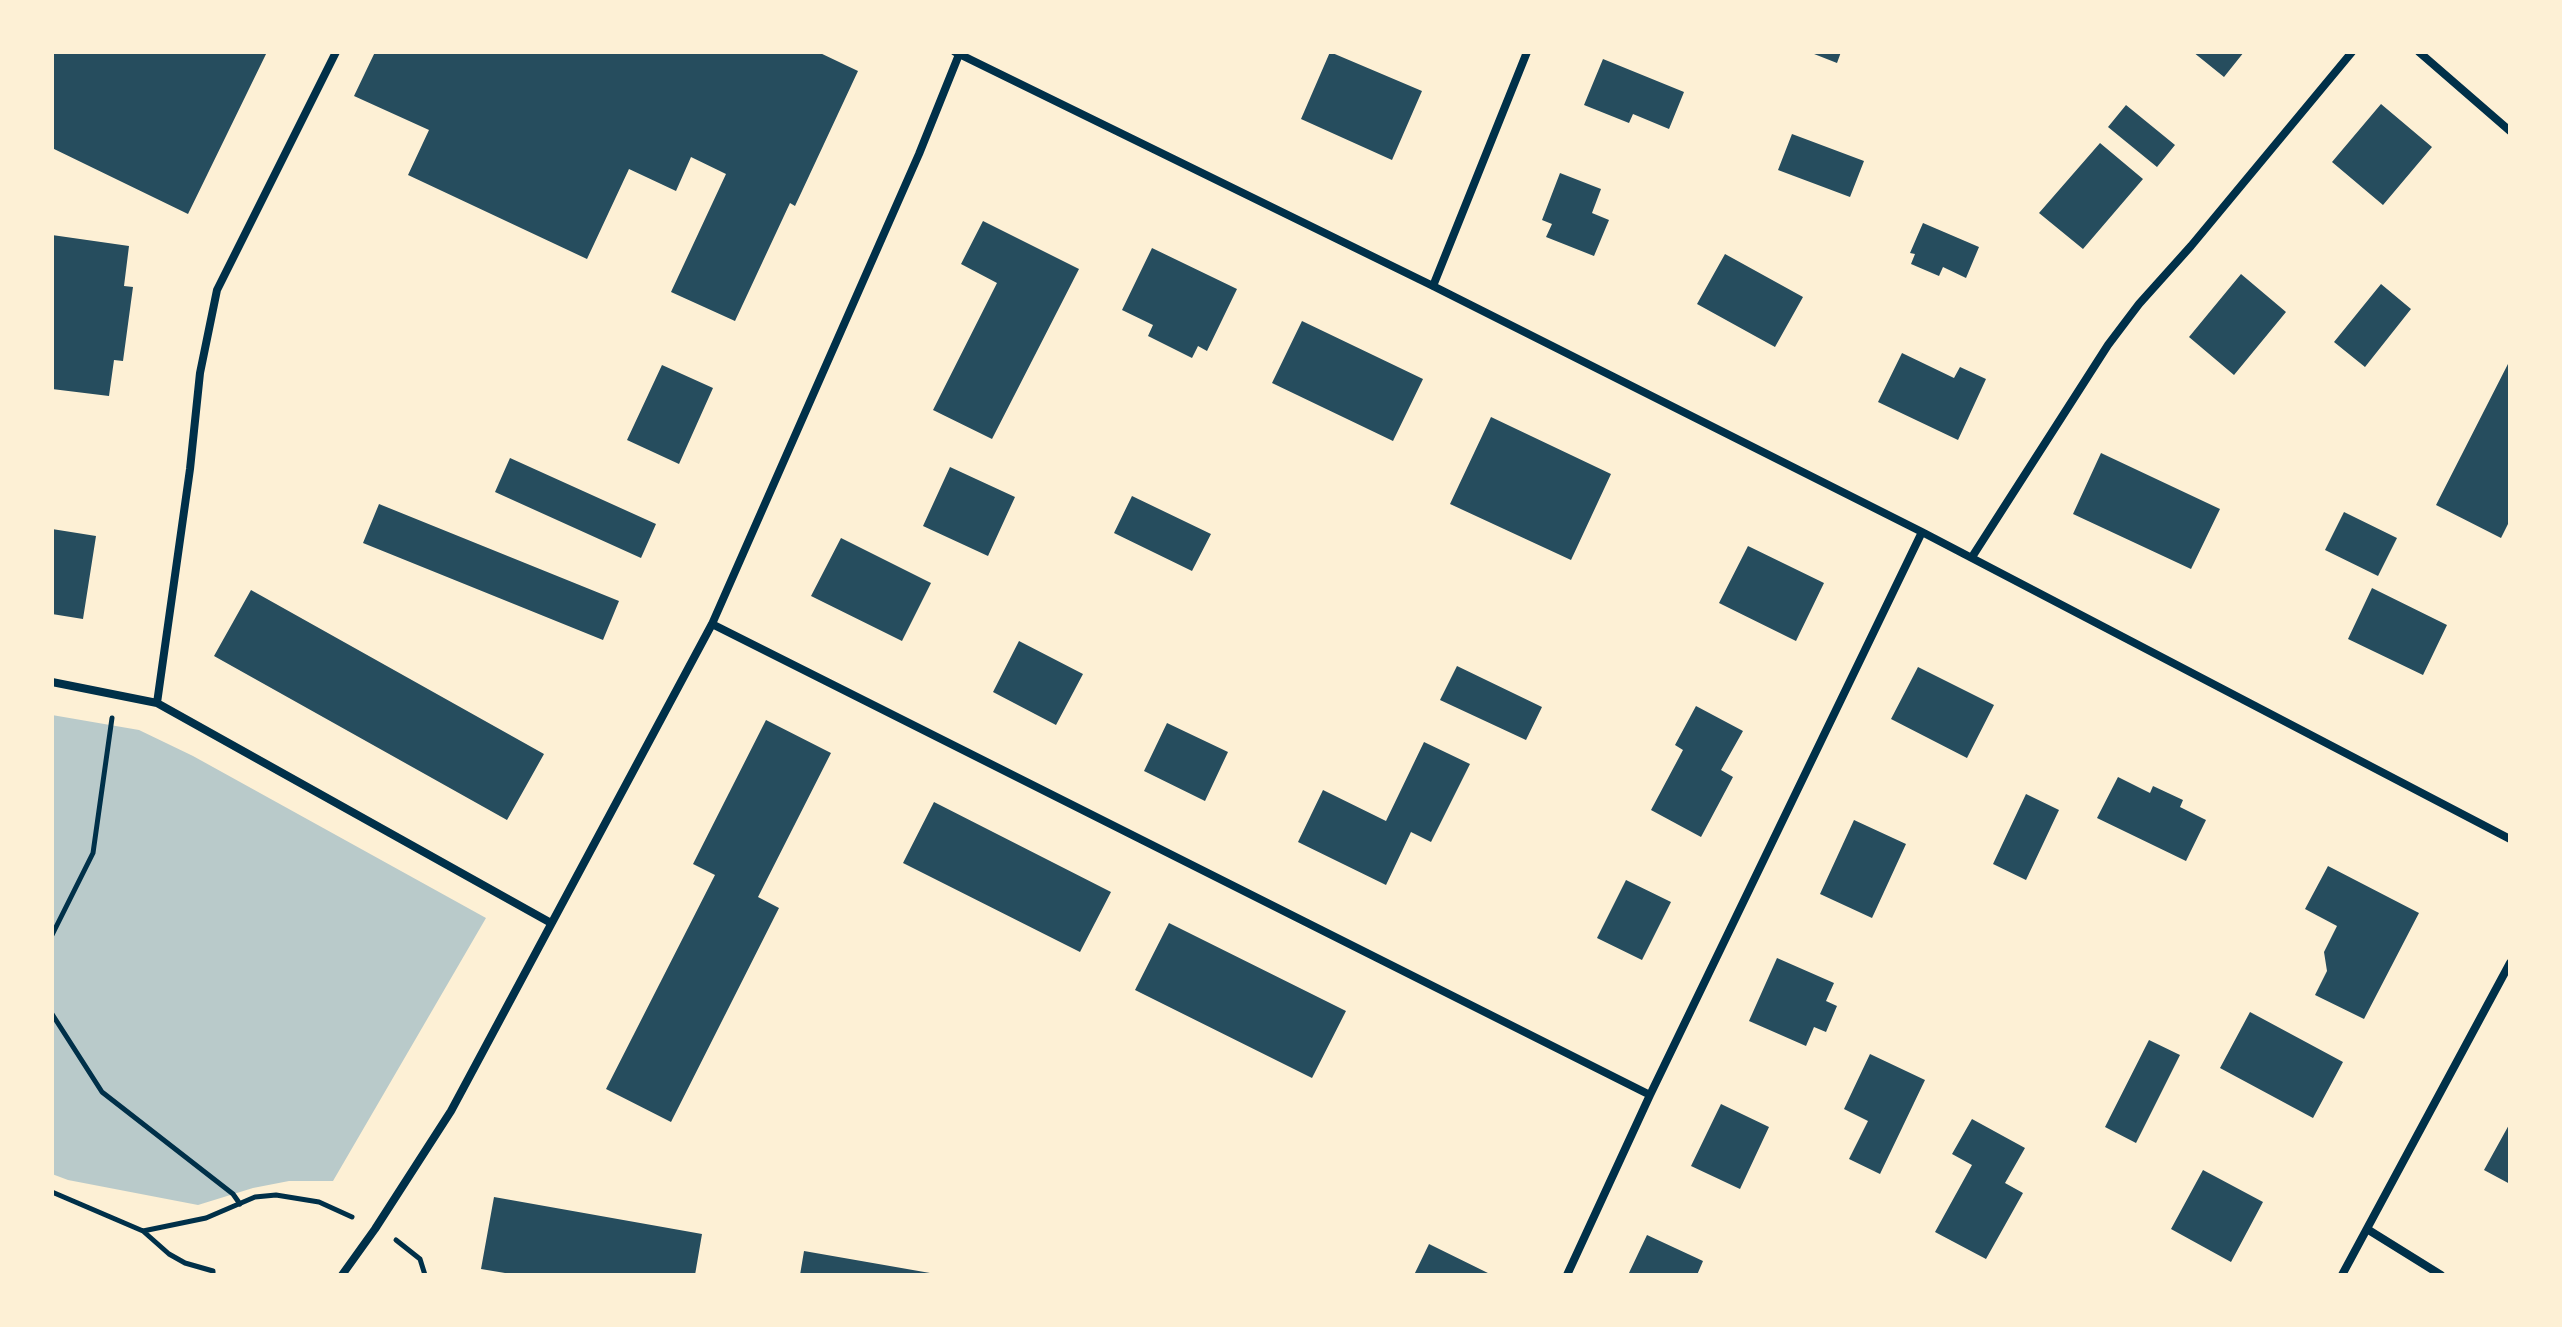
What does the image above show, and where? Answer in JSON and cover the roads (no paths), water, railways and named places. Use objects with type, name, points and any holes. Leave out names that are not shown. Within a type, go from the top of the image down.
[{"type":"street","points":[[157,703],[190,469],[200,373],[217,290],[336,52]]},
{"type":"street","points":[[1433,286],[1527,52]]},
{"type":"street","points":[[1972,557],[2108,345],[2139,304],[2352,52]]},
{"type":"street","points":[[2419,52],[2510,131]]},
{"type":"street","points":[[342,1275],[451,1111],[712,624],[919,154],[958,53],[1433,286],[1972,557],[2510,839]]},
{"type":"street","points":[[1567,1275],[1650,1095],[1922,532]]},
{"type":"street","points":[[712,624],[1650,1095]]},
{"type":"street","points":[[52,682],[157,703],[551,923]]},
{"type":"street","points":[[2342,1275],[2510,963]]},
{"type":"street","points":[[2367,1229],[2441,1275]]}]
